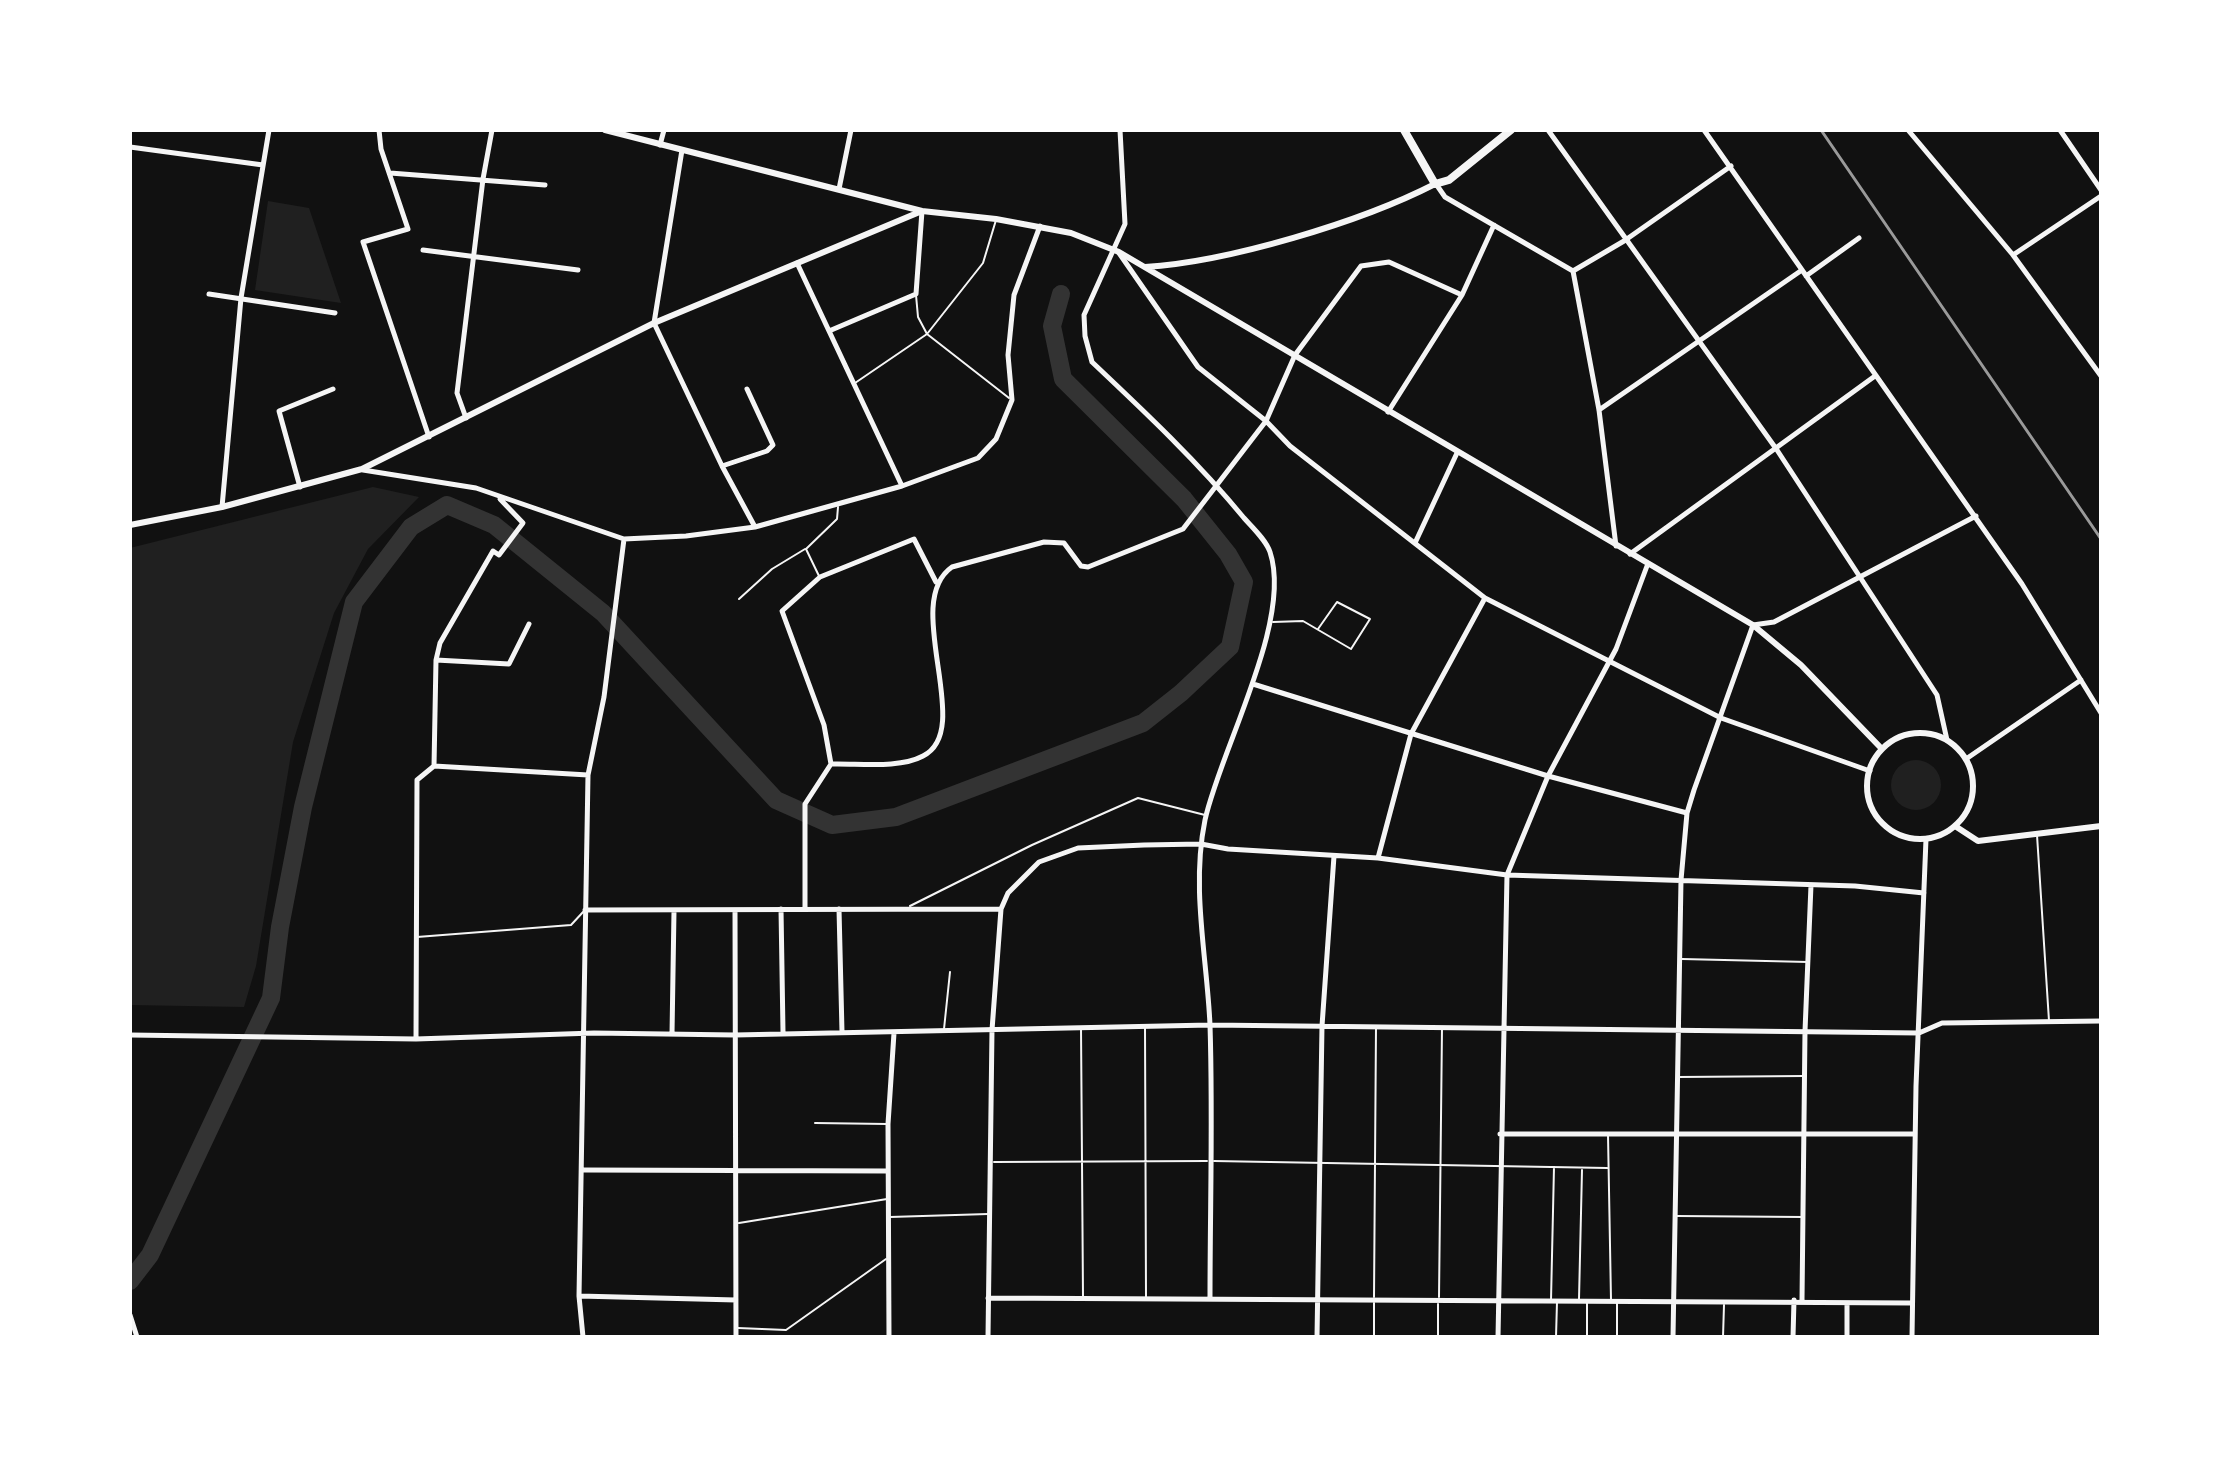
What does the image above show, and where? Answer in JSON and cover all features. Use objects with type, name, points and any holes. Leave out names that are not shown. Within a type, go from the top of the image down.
[{"type":"main road","points":[[1404,130],[1435,184],[1449,180],[1511,130]]},
{"type":"street","points":[[222,507],[241,298],[269,130]]},
{"type":"street","points":[[379,130],[381,149],[408,229],[363,242],[429,438]]},
{"type":"street","points":[[466,418],[457,393],[483,179],[492,130]]},
{"type":"street","points":[[605,130],[922,211],[1040,226],[1115,251],[1647,566],[1753,625],[1801,665],[1881,748]]},
{"type":"street","points":[[660,146],[664,130]]},
{"type":"street","points":[[839,189],[851,130]]},
{"type":"street","points":[[1120,130],[1125,224],[1084,315],[1085,336],[1092,362],[1217,486],[1269,548],[1274,582],[1253,684],[1206,815],[1201,844],[1199,908],[1210,1025],[1210,1298]]},
{"type":"street","points":[[1548,130],[1624,241],[1777,450],[1937,695],[1947,740]]},
{"type":"street","points":[[1704,130],[1976,516],[2101,713]]},
{"type":"street","points":[[1908,130],[2013,255],[2101,376]]},
{"type":"street","points":[[2060,130],[2101,190]]},
{"type":"street","points":[[130,147],[263,165]]},
{"type":"street","points":[[682,149],[654,323],[722,466],[755,527]]},
{"type":"street","points":[[1573,271],[1624,241],[1731,166]]},
{"type":"street","points":[[390,173],[545,185]]},
{"type":"street","points":[[1145,267],[1180,265],[1318,230],[1435,184],[1445,197],[1573,271],[1599,410],[1616,547]]},
{"type":"street","points":[[2013,255],[2101,196]]},
{"type":"street","points":[[130,525],[222,507],[362,469],[654,323],[922,211]]},
{"type":"street","points":[[829,331],[916,294],[922,211]]},
{"type":"street","points":[[1387,413],[1462,295],[1494,225]]},
{"type":"street","points":[[362,469],[476,488],[624,539],[686,536],[755,527],[902,486],[978,458],[996,439],[1012,400],[1008,355],[1014,295],[1040,226]]},
{"type":"street","points":[[1806,276],[1859,238]]},
{"type":"street","points":[[423,250],[578,270]]},
{"type":"street","points":[[1115,251],[1198,367],[1266,421],[1290,446],[1485,598],[1721,718],[1870,771]]},
{"type":"street","points":[[797,262],[902,486]]},
{"type":"street","points":[[831,764],[906,761],[925,756],[935,745],[942,725],[932,604],[936,582],[952,567],[1044,542],[1064,543],[1081,566],[1088,567],[1183,529],[1266,421],[1295,355],[1361,266],[1389,262],[1462,295]]},
{"type":"street","points":[[1599,410],[1802,270]]},
{"type":"street","points":[[209,294],[335,313]]},
{"type":"street","points":[[1629,555],[1875,376]]},
{"type":"street","points":[[300,487],[279,411],[333,389]]},
{"type":"street","points":[[722,466],[767,451],[773,445],[747,389]]},
{"type":"street","points":[[1415,543],[1457,453]]},
{"type":"street","points":[[434,766],[436,660],[440,643],[493,551],[499,555],[523,523],[499,498]]},
{"type":"street","points":[[1753,625],[1774,622],[1976,516]]},
{"type":"street","points":[[583,1337],[579,1296],[584,1170],[588,775],[604,697],[609,635],[624,539]]},
{"type":"street","points":[[805,908],[805,804],[831,764],[824,725],[782,611],[820,577],[914,539],[936,582]]},
{"type":"street","points":[[1498,1337],[1507,875],[1548,776],[1610,661],[1647,566]]},
{"type":"street","points":[[1378,858],[1411,734],[1485,598]]},
{"type":"street","points":[[436,660],[509,664],[529,624]]},
{"type":"street","points":[[1673,1337],[1681,880],[1687,813],[1753,625]]},
{"type":"street","points":[[1966,759],[2081,680]]},
{"type":"street","points":[[1253,684],[1548,776],[1687,813]]},
{"type":"street","points":[[1909,734],[1935,735],[1947,740],[1966,759],[1972,792],[1963,816],[1955,826],[1926,839],[1898,835],[1876,816],[1866,789],[1870,771],[1881,748],[1909,734]]},
{"type":"street","points":[[416,1039],[417,780],[434,766],[588,775]]},
{"type":"street","points":[[1955,826],[1978,841],[2101,826]]},
{"type":"street","points":[[1912,1337],[1915,1134],[1926,839]]},
{"type":"street","points":[[988,1337],[989,1214],[993,1162],[992,1030],[1001,909],[1008,893],[1039,862],[1078,848],[1201,844],[1378,858],[1507,875],[1811,885],[1924,893]]},
{"type":"street","points":[[1317,1337],[1322,1026],[1334,856]]},
{"type":"street","points":[[1793,1337],[1804,1217],[1805,1031],[1811,885]]},
{"type":"street","points":[[781,909],[783,1032]]},
{"type":"street","points":[[839,909],[842,1032]]},
{"type":"street","points":[[585,910],[1001,909]]},
{"type":"street","points":[[735,910],[739,1223],[736,1337]]},
{"type":"street","points":[[672,1034],[674,911]]},
{"type":"street","points":[[130,1035],[416,1039],[583,1033],[894,1033],[1210,1025],[1919,1033],[1942,1023],[2101,1021]]},
{"type":"street","points":[[889,1337],[888,1124],[894,1033]]},
{"type":"street","points":[[1500,1134],[1915,1134]]},
{"type":"street","points":[[584,1170],[737,1168],[888,1171]]},
{"type":"street","points":[[579,1296],[736,1300]]},
{"type":"street","points":[[988,1298],[1912,1303]]},
{"type":"street","points":[[1847,1303],[1847,1337]]},
{"type":"street","points":[[131,1319],[137,1337]]},
{"type":"lane","points":[[854,384],[927,334],[983,263],[996,219]]},
{"type":"lane","points":[[916,294],[918,317],[927,334],[1012,400]]},
{"type":"lane","points":[[739,599],[772,569],[806,549],[837,519],[838,506]]},
{"type":"lane","points":[[806,549],[820,577]]},
{"type":"lane","points":[[1268,622],[1303,621],[1351,649],[1370,619],[1337,602],[1318,629]]},
{"type":"lane","points":[[906,908],[1032,845],[1138,798],[1206,815]]},
{"type":"lane","points":[[2037,834],[2049,1023]]},
{"type":"lane","points":[[416,937],[571,925],[585,910]]},
{"type":"lane","points":[[1680,959],[1809,962]]},
{"type":"lane","points":[[944,1030],[950,972]]},
{"type":"lane","points":[[1081,1026],[1083,1298]]},
{"type":"lane","points":[[1145,1026],[1146,1300]]},
{"type":"lane","points":[[1374,1337],[1376,1026]]},
{"type":"lane","points":[[1438,1337],[1442,1026]]},
{"type":"lane","points":[[1678,1077],[1805,1076]]},
{"type":"lane","points":[[815,1123],[888,1124]]},
{"type":"lane","points":[[1608,1134],[1607,1168],[1617,1337]]},
{"type":"lane","points":[[993,1162],[1320,1160],[1607,1168]]},
{"type":"lane","points":[[1554,1167],[1556,1337]]},
{"type":"lane","points":[[1579,1301],[1582,1167]]},
{"type":"lane","points":[[739,1223],[888,1199]]},
{"type":"lane","points":[[889,1217],[989,1214]]},
{"type":"lane","points":[[1676,1216],[1804,1217]]},
{"type":"lane","points":[[736,1328],[786,1330],[890,1256]]},
{"type":"lane","points":[[1723,1337],[1724,1300]]},
{"type":"lane","points":[[1587,1301],[1587,1337]]},
{"type":"shaded area","points":[[268,201],[309,208],[341,303],[255,290]]},
{"type":"shaded area","points":[[373,487],[419,497],[368,549],[334,613],[293,742],[256,966],[244,1007],[130,1005],[130,548]]},
{"type":"shaded area","points":[[1916,760],[1934,767],[1941,785],[1934,803],[1916,810],[1898,803],[1891,785],[1898,767]]},
{"type":"waterway","points":[[130,1281],[150,1255],[271,998],[280,927],[303,807],[354,602],[411,527],[447,505],[494,525],[603,613],[776,800],[832,825],[896,817],[1143,723],[1181,693],[1230,647],[1244,582],[1228,554],[1184,499],[1063,379],[1052,326],[1061,294]]},
{"type":"railway","points":[[1821,130],[2101,539]]}]
